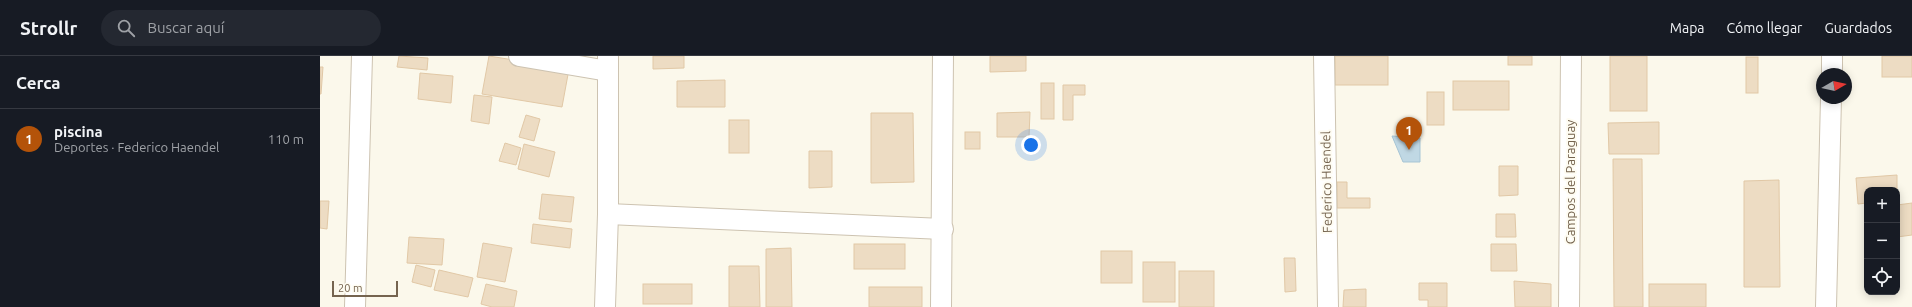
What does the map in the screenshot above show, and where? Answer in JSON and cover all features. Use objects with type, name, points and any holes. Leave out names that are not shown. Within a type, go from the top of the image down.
[{"type":"street","points":[[355,307],[362,56]]},
{"type":"street","points":[[519,56],[608,63],[608,214],[605,307]]},
{"type":"street","points":[[941,307],[943,229],[943,56]]},
{"type":"street","name":"Federico Haendel","points":[[1324,56],[1328,307]]},
{"type":"street","name":"Campos del Paraguay","points":[[1569,307],[1571,56]]},
{"type":"street","points":[[1832,56],[1832,68]]},
{"type":"street","points":[[1826,307],[1831,104]]},
{"type":"street","points":[[608,214],[943,229]]},
{"type":"water","points":[[1392,136],[1420,138],[1420,162],[1403,162]]},
{"type":"building","points":[[399,56],[428,58],[427,70],[397,67]]},
{"type":"building","points":[[489,56],[569,69],[562,107],[482,94]]},
{"type":"building","points":[[653,56],[684,56],[684,68],[653,69]]},
{"type":"building","points":[[990,56],[1026,56],[1026,71],[990,72]]},
{"type":"building","points":[[1335,56],[1388,56],[1388,85],[1335,85]]},
{"type":"building","points":[[1508,56],[1532,56],[1532,65],[1508,65]]},
{"type":"building","points":[[1610,56],[1647,56],[1647,111],[1610,111]]},
{"type":"building","points":[[1882,56],[1912,56],[1912,77],[1882,77]]},
{"type":"building","points":[[1746,57],[1758,57],[1758,93],[1746,93]]},
{"type":"building","points":[[320,67],[323,67],[321,94],[320,94]]},
{"type":"building","points":[[420,73],[453,76],[451,103],[418,99]]},
{"type":"building","points":[[725,80],[725,107],[677,107],[677,81]]},
{"type":"building","points":[[1453,81],[1509,81],[1509,110],[1453,110]]},
{"type":"building","points":[[1041,83],[1054,83],[1054,119],[1041,119]]},
{"type":"building","points":[[1063,85],[1085,85],[1085,95],[1073,95],[1073,120],[1063,120]]},
{"type":"building","points":[[1427,92],[1444,92],[1444,125],[1427,125]]},
{"type":"building","points":[[474,95],[492,97],[489,124],[471,121]]},
{"type":"building","points":[[1030,112],[1029,137],[997,137],[997,113]]},
{"type":"building","points":[[871,113],[913,113],[914,182],[871,183]]},
{"type":"building","points":[[526,115],[540,119],[534,141],[519,137]]},
{"type":"building","points":[[729,120],[749,120],[749,153],[729,153]]},
{"type":"building","points":[[1659,122],[1659,154],[1609,154],[1608,123]]},
{"type":"building","points":[[965,132],[980,132],[980,149],[965,149]]},
{"type":"building","points":[[505,143],[521,148],[516,165],[499,161]]},
{"type":"building","points":[[524,144],[555,152],[549,177],[518,169]]},
{"type":"building","points":[[809,151],[832,151],[832,187],[809,188]]},
{"type":"building","points":[[1613,159],[1642,159],[1643,307],[1614,307]]},
{"type":"building","points":[[1499,166],[1518,166],[1518,195],[1499,196]]},
{"type":"building","points":[[1897,175],[1897,187],[1864,187],[1864,203],[1858,204],[1856,178]]},
{"type":"building","points":[[1779,180],[1780,287],[1744,287],[1744,181]]},
{"type":"building","points":[[1337,182],[1347,182],[1347,198],[1370,198],[1370,208],[1337,208]]},
{"type":"building","points":[[542,194],[574,197],[571,222],[539,219]]},
{"type":"building","points":[[320,201],[329,201],[327,229],[320,228]]},
{"type":"building","points":[[1912,203],[1912,235],[1900,237],[1900,205]]},
{"type":"building","points":[[1496,214],[1515,214],[1516,237],[1496,237]]},
{"type":"building","points":[[533,224],[572,229],[570,248],[531,243]]},
{"type":"building","points":[[409,237],[444,239],[442,265],[407,263]]},
{"type":"building","points":[[483,243],[512,248],[505,282],[477,277]]},
{"type":"building","points":[[854,244],[905,244],[905,269],[854,269]]},
{"type":"building","points":[[1491,244],[1516,244],[1517,271],[1491,271]]},
{"type":"building","points":[[791,248],[792,307],[766,307],[766,249]]},
{"type":"building","points":[[1101,251],[1132,251],[1132,283],[1101,283]]},
{"type":"building","points":[[1284,258],[1295,258],[1296,291],[1285,292]]},
{"type":"building","points":[[1143,262],[1175,262],[1175,302],[1143,302]]},
{"type":"building","points":[[416,265],[435,270],[431,287],[412,282]]},
{"type":"building","points":[[729,266],[759,266],[760,307],[729,307]]},
{"type":"building","points":[[439,270],[473,278],[468,297],[434,290]]},
{"type":"building","points":[[1179,271],[1214,271],[1214,307],[1179,307]]},
{"type":"building","points":[[1514,281],[1551,284],[1551,307],[1515,307]]},
{"type":"building","points":[[1419,283],[1447,283],[1447,307],[1428,307],[1428,300],[1419,300]]},
{"type":"building","points":[[486,284],[517,291],[514,307],[492,307],[481,304]]},
{"type":"building","points":[[643,284],[692,284],[692,304],[643,304]]},
{"type":"building","points":[[1649,284],[1706,284],[1706,307],[1649,307]]},
{"type":"building","points":[[869,287],[922,287],[922,307],[869,307]]},
{"type":"building","points":[[1366,289],[1366,307],[1343,307],[1344,290]]},
{"type":"place","name":"piscina","points":[[1409,150]]}]
